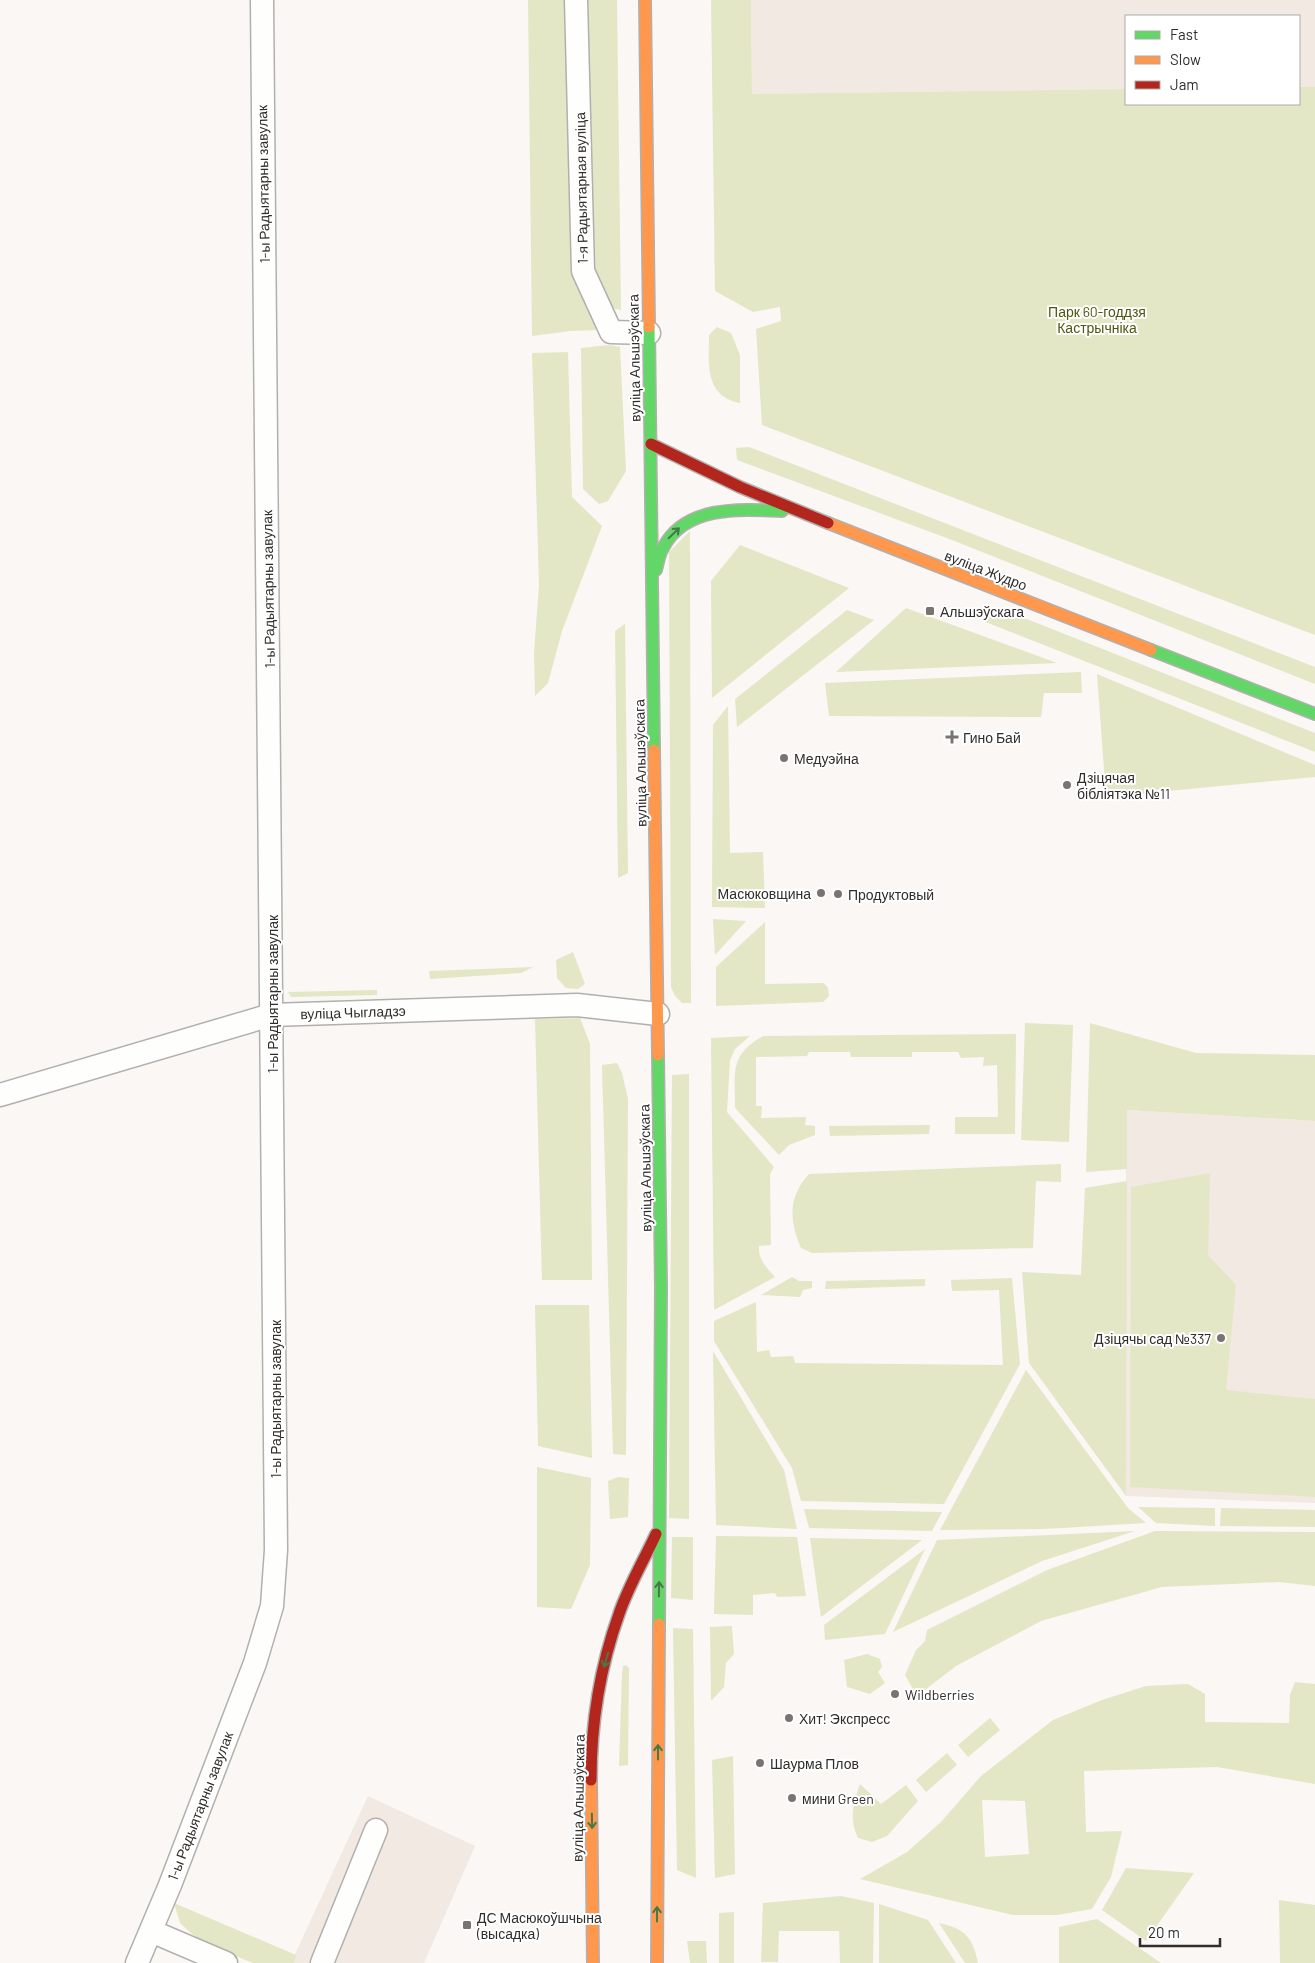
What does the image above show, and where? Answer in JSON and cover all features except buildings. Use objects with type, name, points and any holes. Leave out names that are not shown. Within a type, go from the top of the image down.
[{"type":"main road","name":"вуліца Альшэўскага","points":[[645,0],[658,1014],[660,1526],[657,1963]]},
{"type":"main road","name":"вуліца Жудро","points":[[651,444],[740,487],[945,570],[1315,714]]},
{"type":"main road","points":[[653,594],[658,555],[673,533],[696,517],[729,509],[804,512]]},
{"type":"main road","name":"вуліца Альшэўскага","points":[[592,1963],[591,1748],[601,1676],[619,1613],[660,1526]]},
{"type":"street","name":"1-ы Радыятарны завулак","points":[[137,1963],[255,1663],[272,1606],[276,1550],[262,0]]},
{"type":"street","name":"1-я Радыятарная вуліца","points":[[576,0],[583,271],[612,332],[649,333]]},
{"type":"street","name":"вуліца Чыгладзэ","points":[[0,1095],[271,1015],[577,1005],[658,1014]]},
{"type":"street","points":[[322,1963],[376,1830]]},
{"type":"street","points":[[151,1931],[226,1963]]},
{"type":"shaded area","points":[[751,0],[1315,0],[1315,87],[1300,87],[1300,15],[1125,15],[1125,89],[752,94]]},
{"type":"shaded area","name":"Дзіцячы сад №337","points":[[1126,1110],[1315,1121],[1315,1503],[1126,1496]]},
{"type":"shaded area","points":[[368,1796],[475,1846],[424,1963],[291,1963]]},
{"type":"green space","points":[[528,0],[566,0],[572,272],[601,330],[570,331],[532,336]]},
{"type":"green space","points":[[585,0],[617,0],[621,310],[611,308],[592,262]]},
{"type":"green space","name":"Парк 60-годдзя Кастрычніка","points":[[711,0],[751,0],[752,94],[1125,89],[1125,105],[1300,105],[1300,87],[1315,87],[1315,635],[762,425],[756,329],[781,321],[780,307],[753,312],[715,291]]},
{"type":"green space","points":[[717,327],[731,333],[740,355],[740,403],[720,394],[714,386],[711,377],[709,367],[709,335]]},
{"type":"green space","points":[[609,345],[620,347],[626,471],[608,501],[599,504],[583,489],[581,348]]},
{"type":"green space","points":[[568,352],[572,497],[602,526],[562,631],[548,683],[535,696],[534,653],[539,585],[532,353]]},
{"type":"green space","points":[[749,447],[1315,667],[1315,684],[952,540],[737,460],[736,448]]},
{"type":"green space","points":[[690,531],[691,1003],[682,1003],[675,996],[671,987],[669,552]]},
{"type":"green space","points":[[740,545],[849,588],[712,698],[711,581]]},
{"type":"green space","points":[[906,608],[1057,663],[836,672]]},
{"type":"green space","points":[[847,610],[874,620],[737,727],[735,699]]},
{"type":"green space","points":[[993,612],[1014,614],[1315,733],[1315,752],[983,621]]},
{"type":"green space","points":[[625,624],[628,873],[618,878],[615,631]]},
{"type":"green space","points":[[1081,672],[1082,693],[1044,693],[1041,717],[829,716],[825,683]]},
{"type":"green space","points":[[1097,674],[1315,765],[1315,777],[1106,797]]},
{"type":"green space","points":[[728,706],[730,853],[763,852],[765,908],[712,907],[713,725]]},
{"type":"green space","points":[[713,919],[746,921],[715,955]]},
{"type":"green space","points":[[765,922],[765,984],[824,983],[828,988],[829,996],[823,1002],[716,1006],[716,967]]},
{"type":"green space","points":[[573,952],[585,984],[578,989],[566,988],[557,978],[556,960]]},
{"type":"green space","points":[[533,967],[521,973],[430,979],[429,971]]},
{"type":"green space","points":[[377,990],[377,995],[291,997],[288,992]]},
{"type":"green space","points":[[580,1018],[590,1044],[592,1280],[542,1280],[535,1019]]},
{"type":"green space","points":[[1025,1023],[1073,1025],[1069,1142],[1021,1140]]},
{"type":"green space","points":[[1090,1023],[1196,1053],[1315,1055],[1315,1121],[1127,1110],[1127,1169],[1086,1172]]},
{"type":"green space","points":[[1016,1034],[1015,1134],[955,1134],[955,1117],[998,1117],[997,1065],[983,1066],[984,1057],[961,1058],[958,1052],[912,1052],[912,1057],[851,1057],[850,1052],[809,1052],[807,1056],[756,1057],[756,1106],[762,1106],[761,1118],[806,1117],[805,1125],[815,1126],[815,1135],[789,1145],[779,1155],[735,1108],[735,1075],[739,1058],[744,1050],[763,1036]]},
{"type":"green space","points":[[750,1036],[735,1049],[730,1060],[727,1112],[774,1167],[770,1174],[771,1245],[759,1246],[759,1251],[763,1263],[775,1277],[714,1310],[711,1038]]},
{"type":"green space","points":[[617,1063],[622,1073],[628,1099],[626,1455],[613,1454],[602,1065]]},
{"type":"green space","points":[[689,1074],[689,1519],[669,1518],[672,1075]]},
{"type":"green space","points":[[930,1125],[929,1134],[830,1136],[829,1126]]},
{"type":"green space","points":[[1061,1164],[1061,1182],[1036,1181],[1033,1248],[812,1253],[801,1248],[794,1228],[794,1200],[797,1191],[809,1174]]},
{"type":"green space","points":[[1210,1173],[1208,1255],[1236,1285],[1226,1390],[1315,1399],[1315,1497],[1130,1487],[1131,1187]]},
{"type":"green space","points":[[1127,1181],[1126,1496],[1029,1363],[1022,1272],[1081,1275],[1085,1188]]},
{"type":"green space","points":[[792,1277],[799,1281],[812,1281],[812,1288],[803,1290],[800,1297],[761,1295]]},
{"type":"green space","points":[[1012,1278],[1020,1364],[944,1504],[801,1501],[792,1468],[714,1341],[714,1321],[756,1302],[757,1352],[769,1350],[771,1357],[793,1356],[795,1363],[1003,1365],[999,1290],[952,1291],[951,1280]]},
{"type":"green space","points":[[925,1279],[925,1286],[825,1289],[826,1281]]},
{"type":"green space","points":[[535,1305],[589,1305],[592,1458],[538,1446]]},
{"type":"green space","points":[[713,1351],[784,1470],[797,1529],[716,1525]]},
{"type":"green space","points":[[1026,1370],[1128,1508],[1146,1523],[1044,1529],[940,1530]]},
{"type":"green space","points":[[537,1467],[591,1478],[590,1565],[571,1609],[537,1607]]},
{"type":"green space","points":[[618,1477],[629,1478],[628,1517],[610,1519],[608,1481]]},
{"type":"green space","points":[[1138,1507],[1215,1508],[1215,1526],[1156,1523]]},
{"type":"green space","points":[[1221,1508],[1315,1510],[1315,1527],[1220,1526]]},
{"type":"green space","points":[[804,1509],[942,1512],[932,1531],[809,1528]]},
{"type":"green space","points":[[1135,1531],[1042,1561],[893,1632],[937,1540]]},
{"type":"green space","points":[[1155,1531],[1315,1532],[1315,1586],[1279,1582],[1162,1587],[1041,1621],[956,1666],[917,1696],[905,1675],[916,1650],[925,1641],[927,1630],[1047,1570]]},
{"type":"green space","points":[[716,1536],[797,1537],[806,1596],[777,1597],[775,1593],[753,1595],[753,1615],[714,1614]]},
{"type":"green space","points":[[672,1537],[693,1537],[693,1600],[671,1598]]},
{"type":"green space","points":[[810,1538],[922,1540],[821,1617]]},
{"type":"green space","points":[[925,1549],[885,1634],[825,1640],[824,1625]]},
{"type":"green space","points":[[732,1626],[734,1654],[726,1663],[724,1687],[711,1701],[710,1627]]},
{"type":"green space","points":[[673,1628],[693,1629],[696,1878],[677,1870]]},
{"type":"green space","points":[[867,1654],[880,1659],[882,1667],[878,1672],[885,1683],[870,1694],[847,1687],[844,1660]]},
{"type":"green space","points":[[626,1665],[629,1668],[628,1765],[619,1766],[622,1674],[623,1666]]},
{"type":"green space","points":[[1295,1682],[1315,1684],[1315,1784],[1217,1767],[1084,1771],[1086,1832],[1122,1831],[1111,1877],[1092,1909],[1057,1915],[1013,1915],[860,1879],[907,1852],[941,1822],[981,1776],[1053,1720],[1102,1700],[1146,1686],[1188,1684],[1205,1694],[1205,1722],[1289,1723],[1290,1695]],"holes":[[[982,1800],[1025,1801],[1029,1854],[985,1857]]]},
{"type":"green space","points":[[990,1718],[1000,1730],[968,1757],[958,1745]]},
{"type":"green space","points":[[947,1753],[957,1765],[926,1792],[916,1780]]},
{"type":"green space","points":[[733,1756],[735,1874],[715,1878],[712,1760]]},
{"type":"green space","points":[[860,1784],[881,1804],[906,1785],[918,1801],[887,1836],[872,1842],[858,1838],[855,1831],[853,1811]]},
{"type":"green space","points":[[1126,1868],[1194,1873],[1146,1941],[1102,1910]]},
{"type":"green space","points":[[841,1896],[874,1903],[873,1963],[840,1963],[839,1931],[779,1931],[778,1962],[761,1962],[763,1903]]},
{"type":"green space","points":[[1279,1900],[1315,1905],[1315,1963],[1280,1963]]},
{"type":"green space","points":[[174,1903],[296,1955],[294,1963],[253,1963],[213,1947],[192,1934],[180,1923]]},
{"type":"green space","points":[[879,1904],[928,1920],[956,1963],[879,1963]]},
{"type":"green space","points":[[734,1912],[734,1963],[719,1963],[719,1913]]},
{"type":"green space","points":[[1097,1919],[1161,1963],[1059,1963],[1059,1927]]},
{"type":"green space","points":[[939,1923],[955,1928],[966,1935],[973,1946],[978,1963],[965,1963]]},
{"type":"green space","points":[[687,1941],[706,1941],[707,1963],[690,1963]]},
{"type":"traffic: fast","points":[[649,327],[654,750]]},
{"type":"traffic: fast","points":[[656,570],[662,550],[673,534],[685,524],[700,517],[732,510],[782,511]]},
{"type":"traffic: fast","points":[[1151,650],[1315,714]]},
{"type":"traffic: fast","points":[[658,1055],[661,1287],[659,1624]]},
{"type":"traffic: slow","points":[[645,0],[649,327]]},
{"type":"traffic: slow","points":[[828,523],[1151,650]]},
{"type":"traffic: slow","points":[[654,750],[658,1055]]},
{"type":"traffic: slow","points":[[657,1963],[659,1624]]},
{"type":"traffic: slow","points":[[591,1780],[593,1963]]},
{"type":"traffic: jam","points":[[651,444],[740,487],[828,523]]},
{"type":"traffic: jam","points":[[591,1780],[591,1759],[598,1696],[612,1634],[631,1584],[656,1534]]},
{"type":"place","name":"Альшэўскага","points":[[930,611]]},
{"type":"place","name":"Гино Бай","points":[[952,737]]},
{"type":"place","name":"Медуэйна","points":[[784,758]]},
{"type":"place","name":"Дзіцячая бібліятэка №11","points":[[1067,785]]},
{"type":"place","name":"Масюковщина","points":[[821,893]]},
{"type":"place","name":"Продуктовый","points":[[838,894]]},
{"type":"place","name":"Дзіцячы сад №337","points":[[1221,1338]]},
{"type":"place","name":"Wildberries","points":[[895,1694]]},
{"type":"place","name":"Хит! Экспресс","points":[[789,1718]]},
{"type":"place","name":"Шаурма Плов","points":[[760,1763]]},
{"type":"place","name":"мини Green","points":[[792,1798]]},
{"type":"place","name":"ДС Масюкоўшчына (высадка)","points":[[467,1925]]}]
